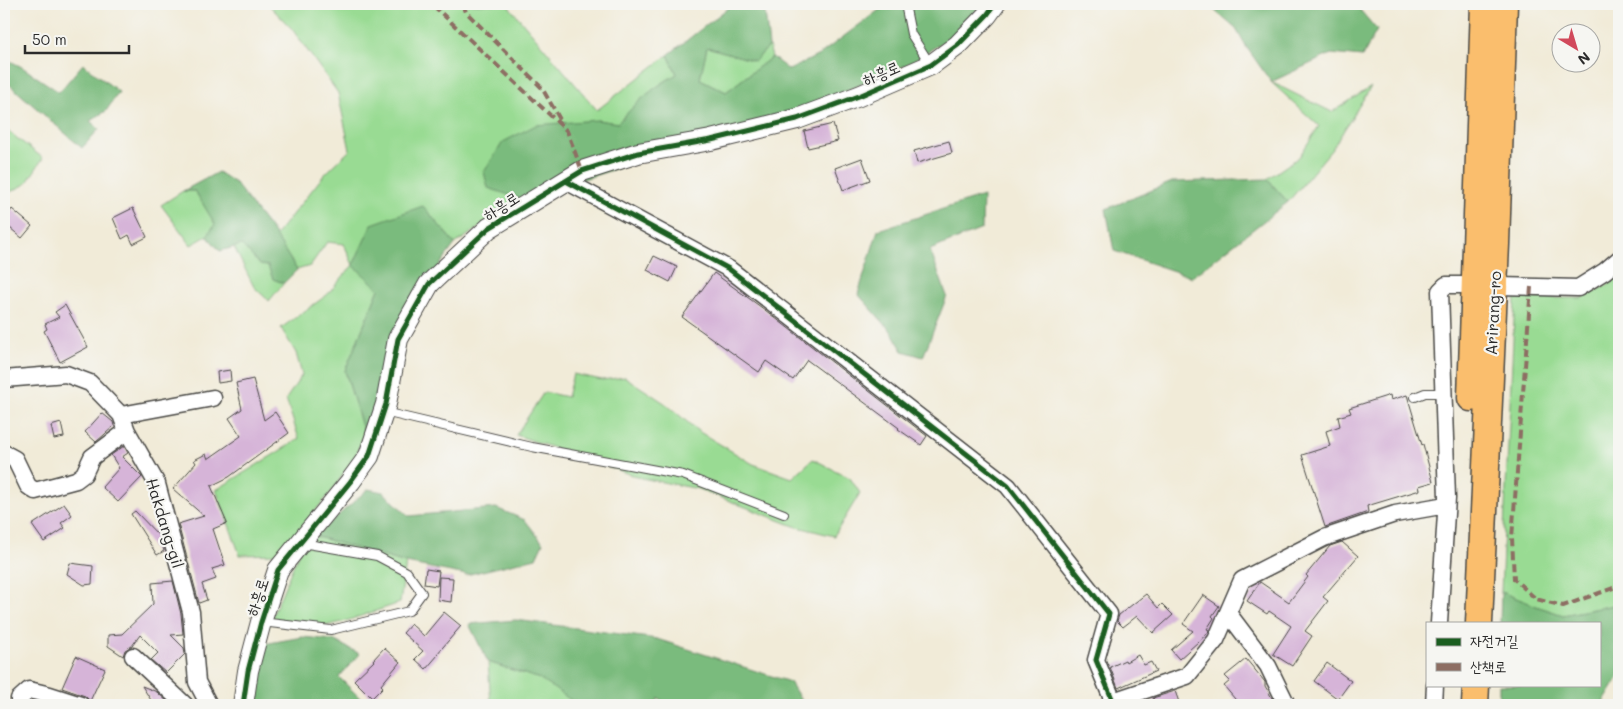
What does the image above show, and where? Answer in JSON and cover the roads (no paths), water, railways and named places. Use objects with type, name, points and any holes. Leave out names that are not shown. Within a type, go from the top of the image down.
[{"type":"highway","name":"Arirang-ro","points":[[1462,622],[1484,4]]},
{"type":"highway","name":"Arirang-ro","points":[[1479,622],[1504,4]]},
{"type":"highway","points":[[1459,705],[1460,686]]},
{"type":"highway","points":[[1475,705],[1476,686]]},
{"type":"street","name":"하흥로","points":[[243,705],[248,671],[278,570],[369,456],[384,412],[398,340],[429,284],[489,228],[582,171],[638,153],[711,140],[797,119],[931,66],[958,45],[995,4]]},
{"type":"street","points":[[566,181],[729,269],[1008,486],[1109,614],[1096,660],[1111,703],[1187,676],[1216,640],[1242,580],[1324,538],[1395,514],[1446,505]]},
{"type":"street","points":[[1499,286],[1578,288],[1605,271],[1619,259]]},
{"type":"street","points":[[1439,622],[1446,505],[1440,291],[1446,285],[1461,285]]},
{"type":"street","name":"Hakdang-gil","points":[[4,379],[66,374],[90,384],[120,416],[126,431],[157,484],[191,612],[197,682],[209,705]]},
{"type":"street","points":[[120,416],[213,398]]},
{"type":"street","points":[[4,453],[15,459],[28,486],[35,491],[76,480],[84,474],[92,457],[126,431]]},
{"type":"street","points":[[1228,613],[1268,666],[1287,705]]},
{"type":"street","points":[[134,656],[186,705]]},
{"type":"street","points":[[1434,705],[1435,686]]},
{"type":"street","points":[[19,705],[19,699],[29,690],[81,705]]},
{"type":"lane","points":[[905,4],[911,34],[931,66]]},
{"type":"lane","points":[[1415,397],[1425,393],[1443,393]]},
{"type":"lane","points":[[384,412],[532,447],[683,475],[784,514]]},
{"type":"lane","points":[[261,622],[331,630],[409,611],[422,593],[406,572],[377,556],[300,543]]}]
